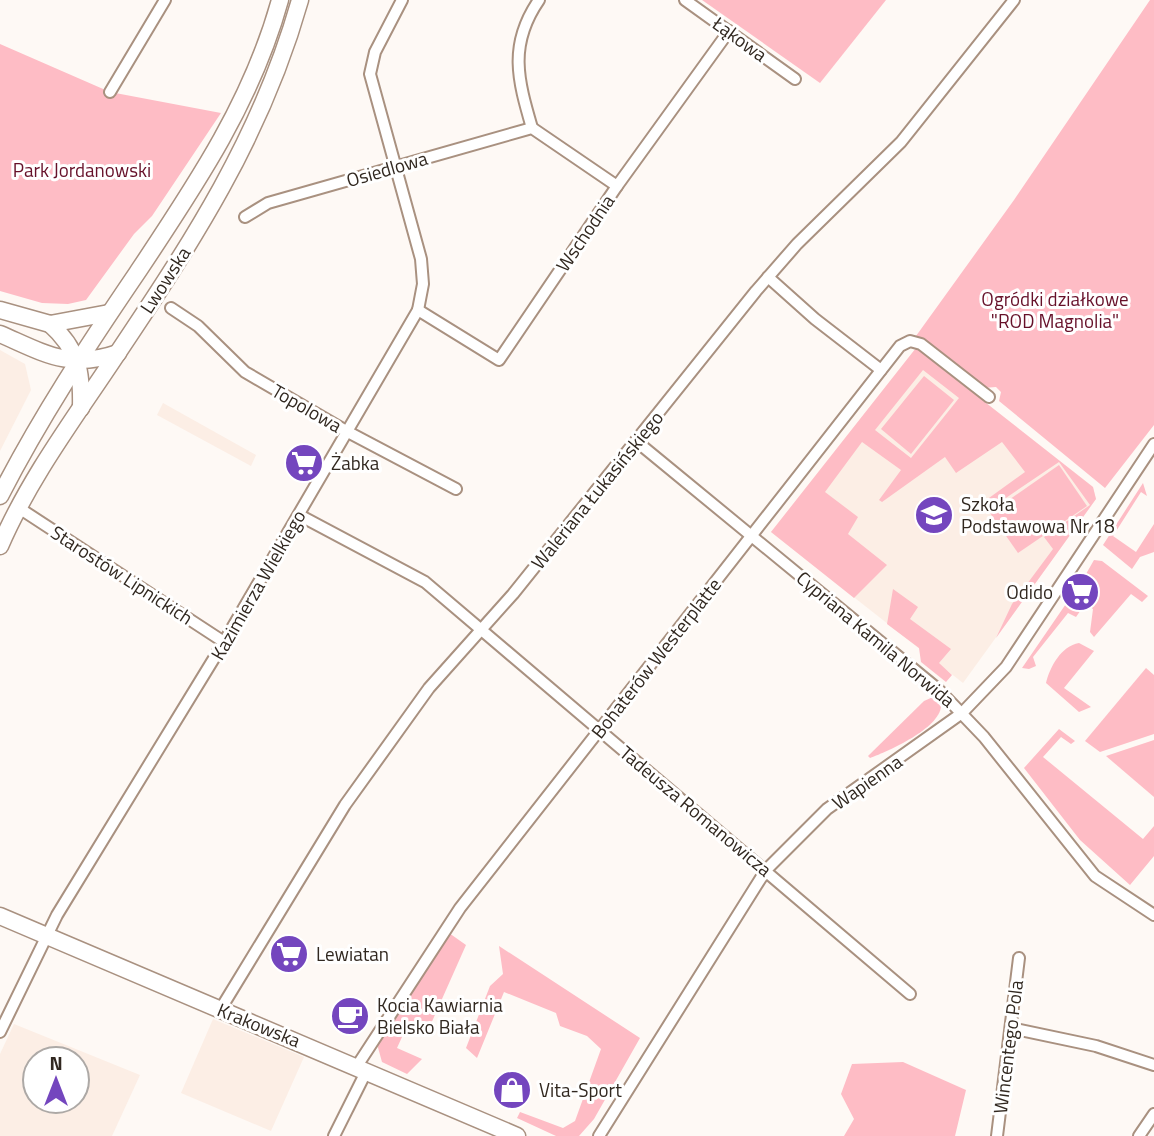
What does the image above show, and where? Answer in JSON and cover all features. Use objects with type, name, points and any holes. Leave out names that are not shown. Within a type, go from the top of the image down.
[{"type":"main road","name":"Lwowska","points":[[0,496],[54,398],[226,134],[261,58],[280,0]]},
{"type":"main road","name":"Lwowska","points":[[0,546],[19,508],[195,233],[247,143],[282,61],[300,0]]},
{"type":"main road","points":[[0,310],[50,324],[109,313]]},
{"type":"main road","points":[[50,324],[65,339],[79,360],[81,408]]},
{"type":"main road","points":[[0,334],[51,357],[79,360],[118,353]]},
{"type":"main road","points":[[51,357],[55,378],[54,398]]},
{"type":"main road","name":"Krakowska","points":[[0,916],[517,1136]]},
{"type":"street","name":"Kazimierza Wielkiego","points":[[1,1031],[47,935],[224,642],[418,310],[423,284],[421,259],[370,74],[375,52],[402,0]]},
{"type":"street","points":[[539,0],[531,11],[517,54],[517,76],[532,128],[617,186]]},
{"type":"street","name":"Łąkowa","points":[[685,0],[795,79]]},
{"type":"street","name":"Waleriana Łukasińskiego","points":[[219,1010],[345,805],[429,688],[636,441],[768,277],[901,142],[1014,0]]},
{"type":"street","points":[[110,92],[162,1]]},
{"type":"street","name":"Wschodnia","points":[[418,310],[499,360],[617,186],[729,31]]},
{"type":"street","name":"Osiedlowa","points":[[245,217],[268,203],[532,128]]},
{"type":"street","points":[[768,277],[815,319],[881,370]]},
{"type":"street","name":"Topolowa","points":[[171,308],[198,326],[245,372],[348,432],[456,489]]},
{"type":"street","name":"Bohaterów Westerplatte","points":[[334,1136],[362,1068],[460,908],[901,346],[915,342],[989,397]]},
{"type":"street","name":"Cypriana Kamila Norwida","points":[[636,441],[939,690],[962,713],[1095,876],[1154,915]]},
{"type":"street","name":"Wapienna","points":[[599,1136],[766,870],[827,809],[962,713],[1006,667],[1154,444]]},
{"type":"street","name":"Starostów Lipnickich","points":[[19,508],[224,642]]},
{"type":"street","name":"Tadeusza Romanowicza","points":[[299,515],[425,582],[910,994]]},
{"type":"street","name":"Wincentego Pola","points":[[997,1136],[1019,958]]},
{"type":"street","points":[[1011,1028],[1096,1046],[1154,1065]]},
{"type":"street","points":[[1139,1136],[1154,1114]]},
{"type":"shaded area","name":"Szkoła Podstawowa Nr 18","points":[[916,348],[1093,487],[1096,499],[963,683],[771,532]]},
{"type":"shaded area","points":[[0,350],[25,364],[31,390],[0,451]]},
{"type":"shaded area","points":[[163,403],[256,455],[251,466],[157,415]]},
{"type":"shaded area","points":[[213,1019],[304,1057],[271,1131],[181,1093]]},
{"type":"shaded area","points":[[14,1024],[66,1045],[21,1045],[21,1115],[91,1115],[91,1055],[140,1075],[112,1136],[0,1136],[0,1054]]},
{"type":"green space","points":[[702,0],[886,0],[820,83]]},
{"type":"green space","name":"Ogródki działkowe \"ROD Magnolia\"","points":[[1150,0],[1154,0],[1154,425],[1105,488],[999,401],[1001,392],[996,387],[983,388],[916,336],[1014,200]]},
{"type":"green space","name":"Park Jordanowski","points":[[0,44],[110,92],[221,113],[152,216],[134,234],[86,300],[68,304],[42,303],[0,291]]},
{"type":"green space","points":[[916,348],[1093,487],[1096,499],[996,638],[1012,604],[1053,549],[1044,537],[1090,505],[1059,462],[988,510],[982,503],[1025,472],[1002,442],[956,473],[945,457],[882,502],[879,500],[901,470],[862,442],[825,492],[858,517],[848,534],[887,565],[854,598],[771,532]],"holes":[[[923,370],[959,398],[911,458],[875,430]]]},
{"type":"green space","points":[[924,376],[954,400],[911,454],[881,429]]},
{"type":"green space","points":[[1059,465],[1087,506],[1018,553],[990,513]]},
{"type":"green space","points":[[1143,483],[1147,496],[1141,492],[1113,536],[1136,552],[1154,524],[1154,552],[1140,557],[1132,569],[1103,545]]},
{"type":"green space","points":[[1094,560],[1102,561],[1148,596],[1142,602],[1131,594],[1094,637],[1090,632],[1093,609],[1085,604],[1076,617],[1068,613],[1033,657],[1036,666],[1022,668],[1070,598],[1080,605],[1091,588],[1082,581]]},
{"type":"green space","points":[[893,589],[918,607],[910,619],[951,649],[939,663],[952,675],[946,682],[921,662],[919,648],[887,624]]},
{"type":"green space","points":[[1079,643],[1094,651],[1064,688],[1091,707],[1079,712],[1046,683],[1057,658],[1067,648]]},
{"type":"green space","points":[[1146,668],[1154,675],[1154,734],[1100,752],[1085,741]]},
{"type":"green space","points":[[933,697],[941,706],[932,722],[901,744],[870,758],[868,756],[924,701]]},
{"type":"green space","points":[[1059,729],[1075,741],[1071,744],[1061,737],[1043,757],[1143,839],[1154,826],[1154,856],[1130,885],[1080,840],[1024,768]]},
{"type":"green space","points":[[1154,740],[1154,797],[1106,756]]},
{"type":"green space","points":[[449,933],[466,945],[426,1035],[407,1026],[397,1048],[422,1059],[407,1074],[382,1062],[377,1044]]},
{"type":"green space","points":[[499,946],[640,1038],[594,1119],[579,1136],[556,1136],[517,1118],[520,1112],[563,1128],[575,1121],[601,1049],[587,1036],[560,1026],[556,1013],[504,992],[477,1058],[466,1048],[490,986],[503,974]]},
{"type":"green space","points":[[903,1062],[966,1090],[955,1136],[844,1136],[854,1119],[841,1094],[852,1064]]},
{"type":"place","name":"Żabka","points":[[304,463]]},
{"type":"place","name":"Szkoła Podstawowa Nr 18","points":[[934,515]]},
{"type":"place","name":"Odido","points":[[1080,592]]},
{"type":"place","name":"Lewiatan","points":[[289,954]]},
{"type":"place","name":"Kocia Kawiarnia Bielsko Biała","points":[[350,1016]]},
{"type":"place","name":"Vita-Sport","points":[[512,1090]]}]
